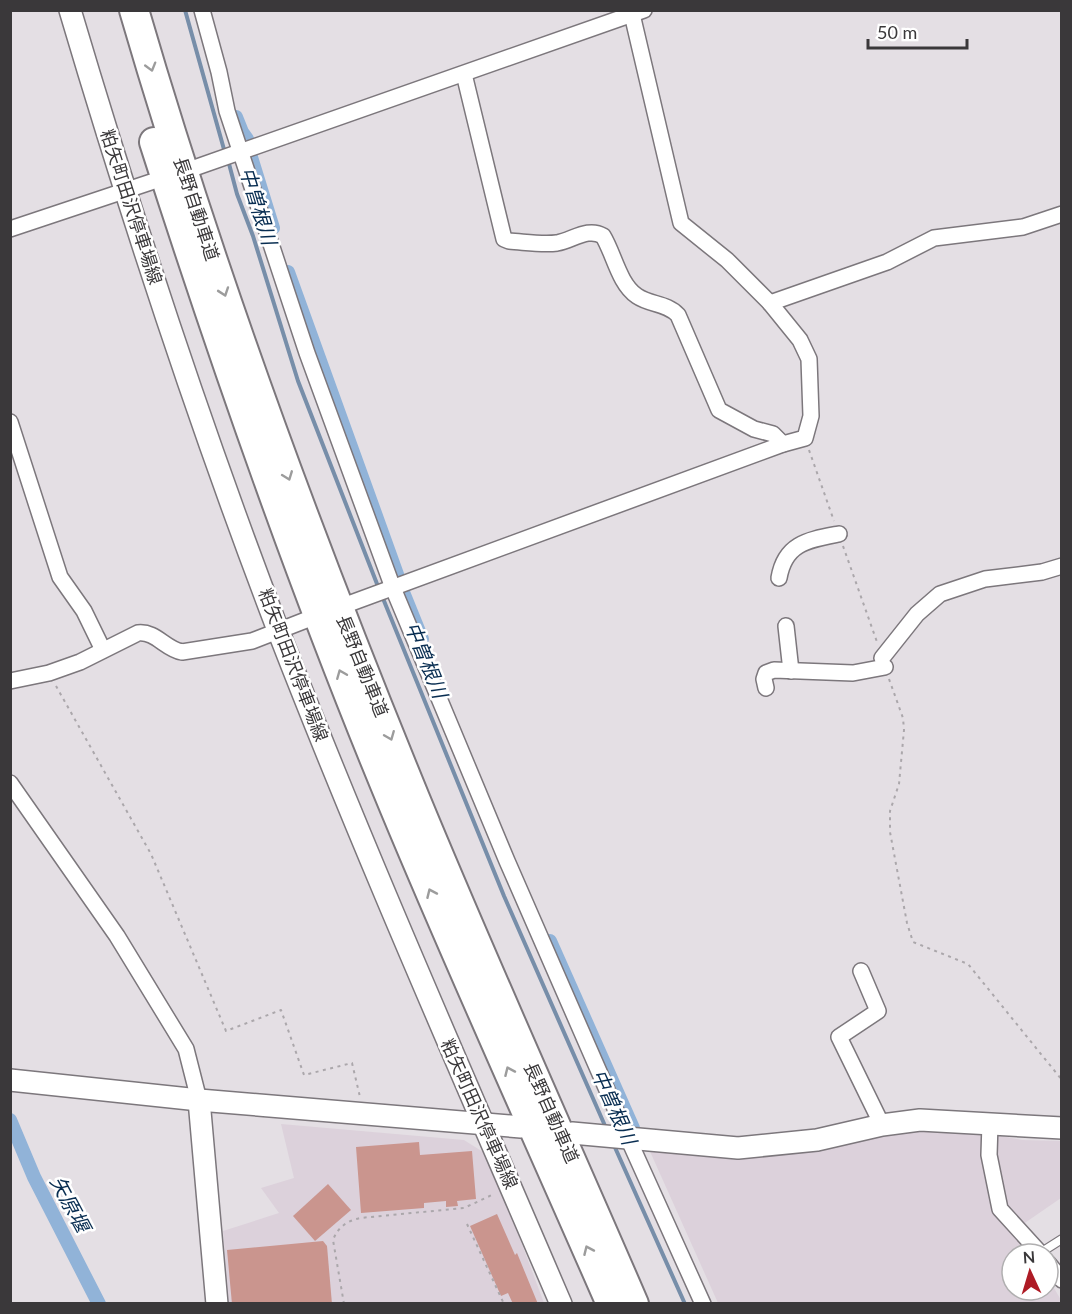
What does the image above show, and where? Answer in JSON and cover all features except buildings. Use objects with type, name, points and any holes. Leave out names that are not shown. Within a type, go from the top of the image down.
[{"type":"highway","name":"長野自動車道","points":[[114,10],[189,251],[258,453],[324,631],[395,809],[611,1304]]},
{"type":"highway","name":"長野自動車道","points":[[134,10],[217,271],[277,447],[344,623],[416,801],[634,1304]]},
{"type":"main road","name":"粕矢町田沢停車場線","points":[[69,10],[124,190],[230,498],[279,630],[387,901],[561,1304]]},
{"type":"main road","points":[[10,1080],[199,1100],[521,1127]]},
{"type":"main road","points":[[199,1100],[217,1304]]},
{"type":"main road","points":[[572,1133],[738,1148],[817,1140],[882,1125],[920,1120],[1062,1128]]},
{"type":"street","points":[[202,10],[227,111],[307,353],[393,588],[507,861],[703,1304]]},
{"type":"street","points":[[197,167],[636,12],[681,223],[727,260],[770,303],[800,340],[809,359],[812,416],[805,438],[783,444],[351,603]]},
{"type":"street","points":[[464,74],[504,238],[509,241],[551,243],[590,232],[603,236],[627,287],[640,298],[667,306],[678,315],[719,410],[754,429],[772,434],[783,444]]},
{"type":"street","points":[[10,229],[152,182]]},
{"type":"street","points":[[770,303],[887,262],[934,238],[1023,227],[1062,214]]},
{"type":"street","points":[[10,422],[60,576],[84,611],[103,650]]},
{"type":"street","points":[[778,578],[786,555],[797,546],[813,539],[838,534]]},
{"type":"street","points":[[766,688],[764,679],[766,673],[774,670],[853,673],[884,662],[917,614],[940,594],[985,579],[1042,572],[1062,566]]},
{"type":"street","points":[[10,681],[49,674],[138,633],[146,632],[153,635],[173,651],[182,652],[243,643],[306,620]]},
{"type":"street","points":[[786,626],[791,671]]},
{"type":"street","points":[[10,783],[117,936],[186,1049],[199,1100]]},
{"type":"street","points":[[861,971],[878,1011],[838,1037],[882,1125]]},
{"type":"street","points":[[990,1123],[989,1155],[1000,1209],[1030,1242]]},
{"type":"path","points":[[805,438],[903,718],[904,730],[898,784],[890,811],[890,832],[907,923],[913,942],[968,964],[1062,1080]]},
{"type":"path","points":[[49,674],[151,854],[226,1031],[281,1010],[304,1075],[352,1063],[364,1113]]},
{"type":"path","points":[[344,1304],[333,1240],[336,1233],[348,1221],[464,1208],[502,1191]]},
{"type":"path","points":[[467,1224],[504,1304]]},
{"type":"shaded area","points":[[281,1124],[464,1140],[483,1152],[505,1199],[544,1303],[229,1303],[223,1231],[279,1213],[261,1188],[294,1178]]},
{"type":"shaded area","points":[[962,1128],[1022,1140],[1061,1141],[1061,1198],[1013,1231],[1023,1242],[1000,1242],[1000,1302],[1060,1302],[1060,1298],[1061,1303],[718,1303],[648,1147]]},
{"type":"waterway","name":"中曽根川","points":[[185,10],[225,153]]},
{"type":"waterway","points":[[236,117],[247,139]]},
{"type":"waterway","points":[[251,157],[273,228]]},
{"type":"waterway","name":"中曽根川","points":[[228,160],[298,381],[379,589]]},
{"type":"waterway","points":[[288,272],[398,577]]},
{"type":"waterway","points":[[403,592],[422,639]]},
{"type":"waterway","name":"中曽根川","points":[[382,596],[504,896],[606,1128]]},
{"type":"waterway","points":[[550,941],[633,1128]]},
{"type":"waterway","name":"矢原堰","points":[[10,1120],[34,1177],[99,1304]]},
{"type":"waterway","name":"中曽根川","points":[[613,1143],[685,1304]]}]
